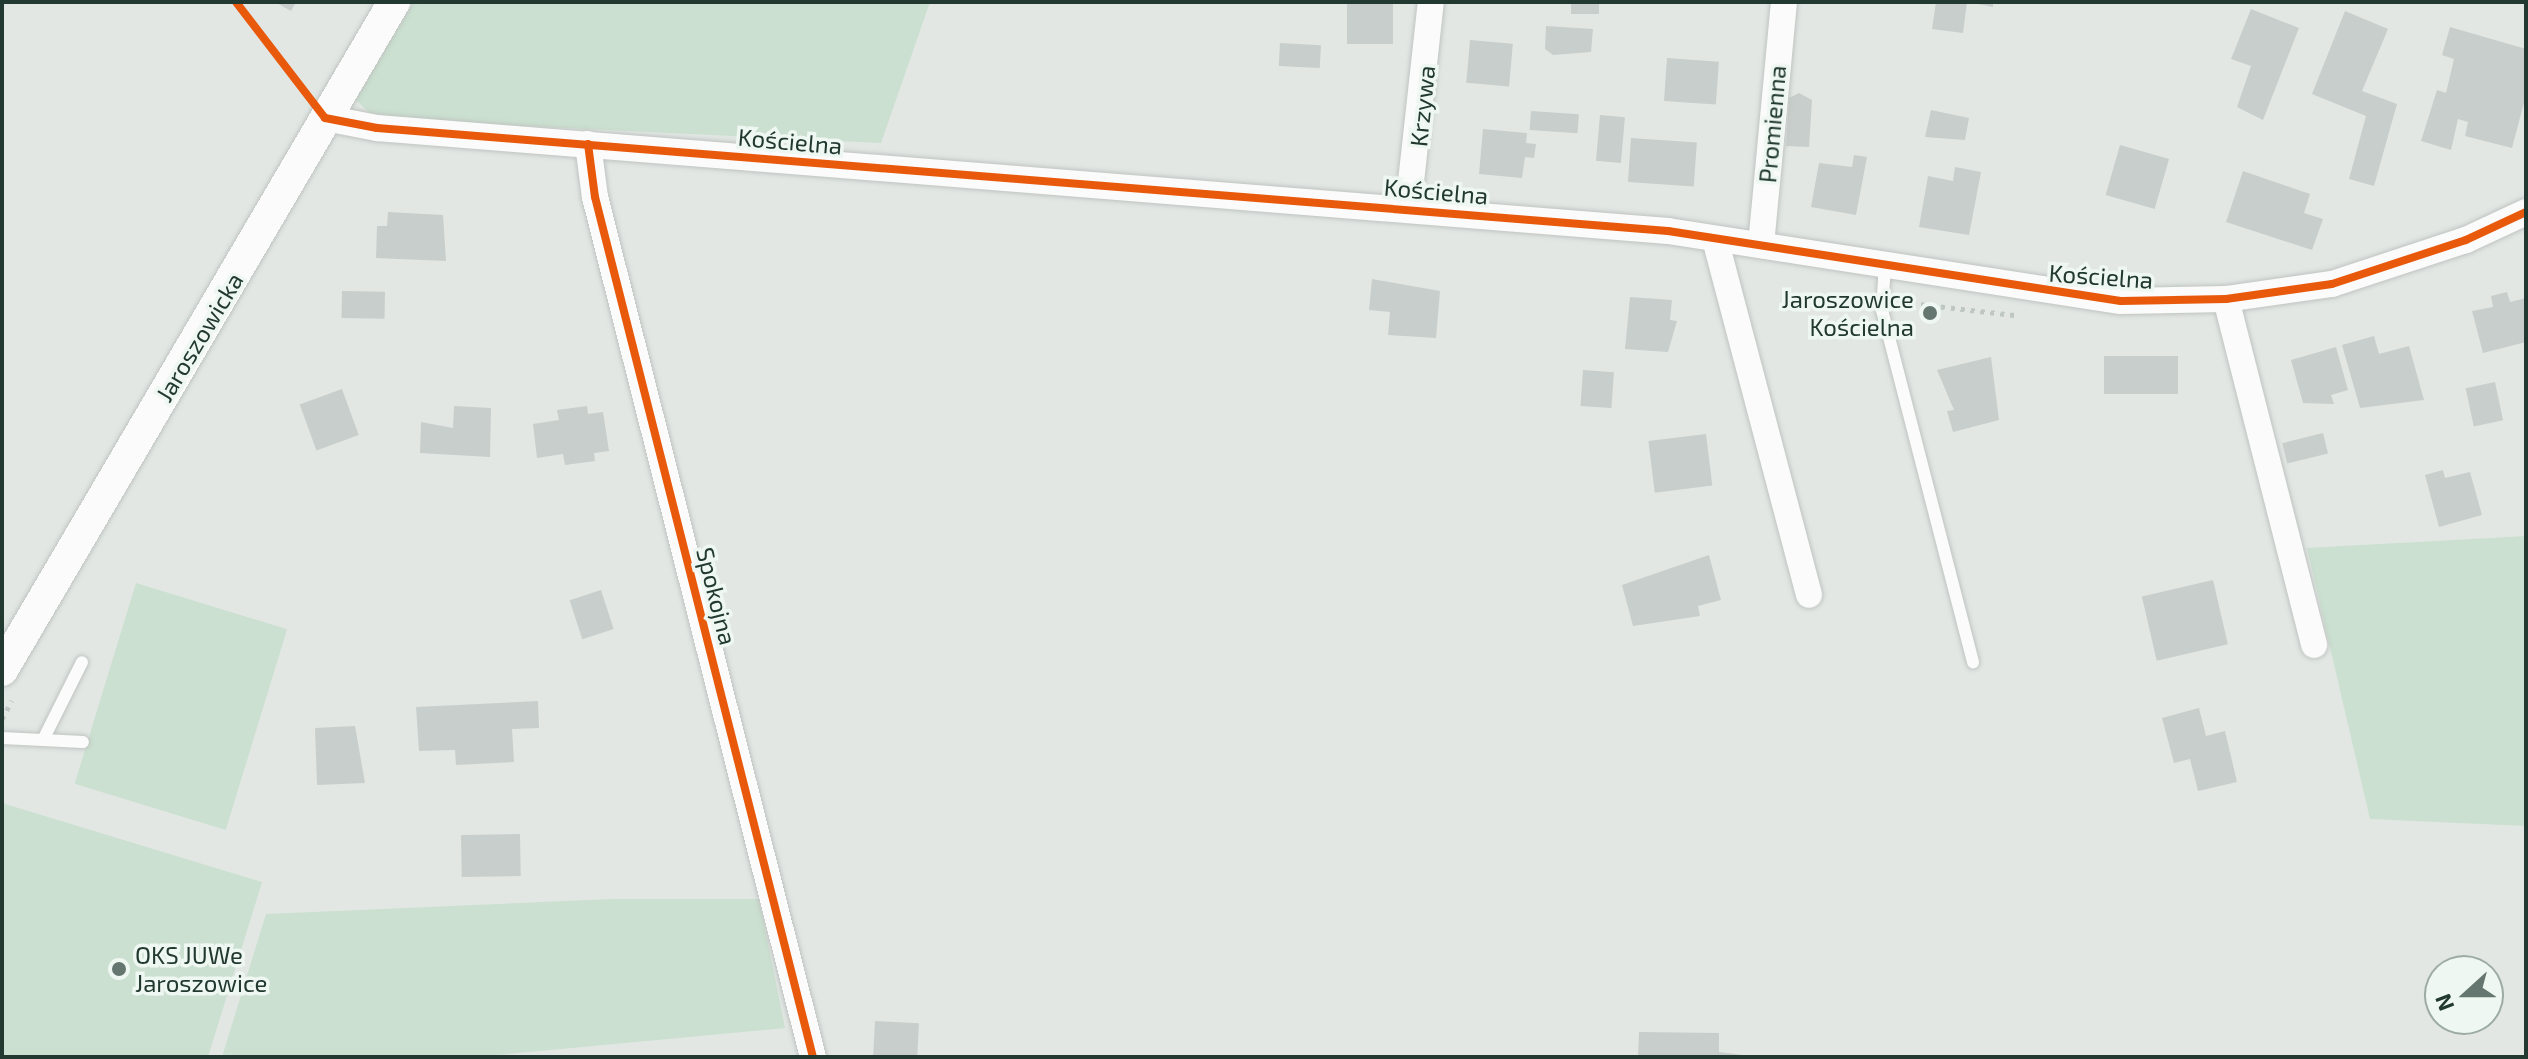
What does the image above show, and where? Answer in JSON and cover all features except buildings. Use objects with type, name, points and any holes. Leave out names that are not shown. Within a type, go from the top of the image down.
[{"type":"street","name":"Jaroszowicka","points":[[2,670],[394,2]]},
{"type":"street","name":"Krzywa","points":[[1408,209],[1431,2]]},
{"type":"street","name":"Promienna","points":[[1761,245],[1784,2]]},
{"type":"street","name":"Kościelna","points":[[325,118],[588,144],[1408,209],[1715,239],[2121,301],[2226,299],[2332,284],[2466,240],[2526,212]]},
{"type":"street","name":"Spokojna","points":[[588,144],[595,197],[813,1057]]},
{"type":"street","points":[[1715,239],[1809,595]]},
{"type":"street","points":[[2226,299],[2314,645]]},
{"type":"lane","points":[[1885,265],[1882,310],[1973,662]]},
{"type":"lane","points":[[43,740],[82,662]]},
{"type":"lane","points":[[2,738],[83,742]]},
{"type":"green space","points":[[414,2],[930,2],[881,143],[376,119],[354,98]]},
{"type":"green space","points":[[2526,536],[2526,826],[2370,819],[2307,548]]},
{"type":"green space","points":[[136,583],[287,629],[226,830],[75,784]]},
{"type":"green space","name":"OKS JUWe Jaroszowice","points":[[2,803],[262,882],[208,1057],[2,1057]]},
{"type":"green space","points":[[611,899],[759,899],[785,1028],[477,1057],[222,1057],[266,914]]},
{"type":"cycle path","points":[[236,2],[325,118],[377,128],[1668,231],[2121,301],[2226,299],[2332,284],[2466,240],[2526,212]]},
{"type":"cycle path","points":[[588,144],[595,197],[813,1057]]},
{"type":"place","name":"Jaroszowice Kościelna","points":[[1930,313]]},
{"type":"place","name":"OKS JUWe Jaroszowice","points":[[119,969]]}]
